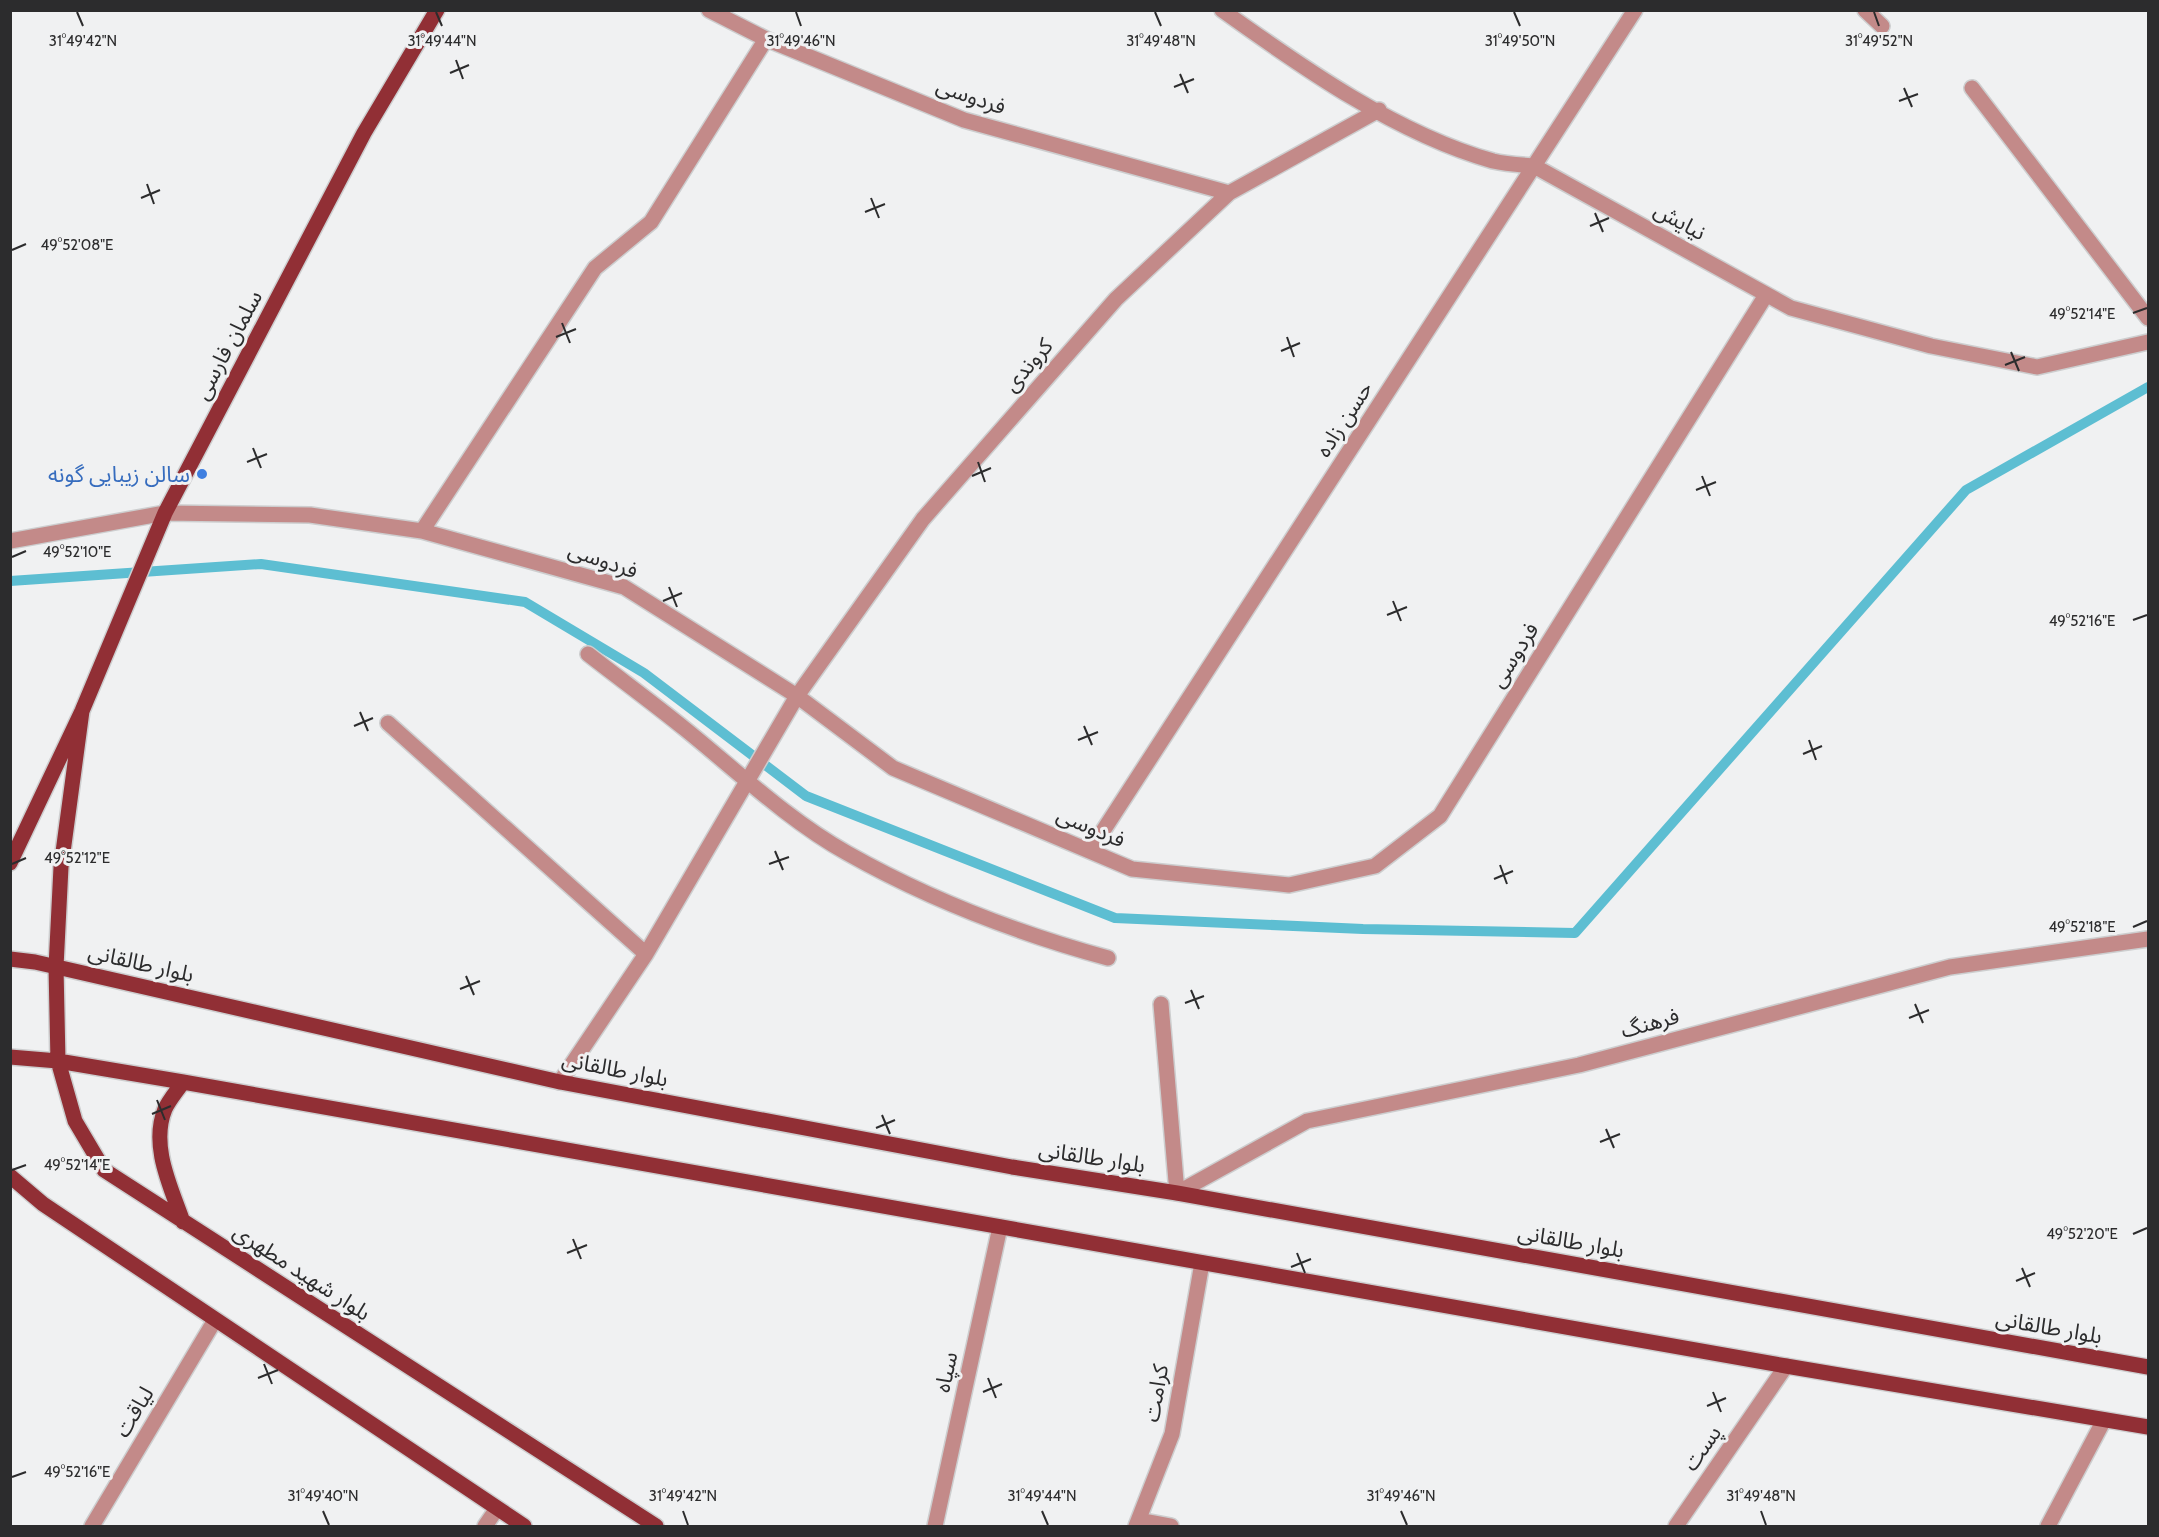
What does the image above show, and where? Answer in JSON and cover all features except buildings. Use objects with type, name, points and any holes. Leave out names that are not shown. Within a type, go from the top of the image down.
[{"type":"main road","name":"سلمان فارسی","points":[[10,863],[82,711],[163,518],[364,133],[437,10]]},
{"type":"main road","name":"سلمان فارسی","points":[[57,967],[64,832],[82,711]]},
{"type":"main road","name":"بلوار طالقانی","points":[[10,959],[35,962],[560,1082],[1012,1167],[1177,1193],[2148,1367]]},
{"type":"main road","name":"بلوار شهید مطهری","points":[[57,967],[58,1061],[75,1121],[104,1170],[656,1527]]},
{"type":"main road","points":[[10,1057],[58,1061],[183,1082],[1786,1366],[2148,1427]]},
{"type":"main road","points":[[183,1082],[165,1109],[159,1139],[165,1172],[183,1222]]},
{"type":"main road","points":[[10,1176],[43,1204],[524,1527]]},
{"type":"street","name":"فردوسی","points":[[709,10],[766,39],[964,120],[1229,193]]},
{"type":"street","name":"نیایش","points":[[1222,10],[1320,80],[1442,144],[1496,162],[1534,166],[1791,308],[1930,346],[2037,367],[2148,342]]},
{"type":"street","name":"حسن زاده","points":[[1090,851],[1635,10]]},
{"type":"street","points":[[1865,10],[1882,26]]},
{"type":"street","points":[[422,531],[595,268],[651,222],[766,39]]},
{"type":"street","points":[[1972,88],[2148,318]]},
{"type":"street","name":"کروندی","points":[[560,1082],[646,954],[797,696],[923,519],[1116,300],[1229,193],[1379,110]]},
{"type":"street","name":"فردوسی","points":[[10,541],[163,518],[310,514],[422,531],[624,587],[797,696],[893,768],[1090,851],[1132,868],[1289,885],[1375,866],[1440,816],[1766,295]]},
{"type":"street","points":[[588,654],[686,730],[746,782],[845,852],[942,903],[1044,940],[1108,958]]},
{"type":"street","points":[[388,723],[606,921],[646,954]]},
{"type":"street","name":"فرهنگ","points":[[1177,1193],[1307,1121],[1579,1065],[1950,967],[2148,939]]},
{"type":"street","points":[[1161,1004],[1177,1193]]},
{"type":"street","name":"سپاه","points":[[935,1527],[1000,1227]]},
{"type":"street","name":"کرامت","points":[[1138,1523],[1172,1434],[1202,1263]]},
{"type":"street","name":"لیاقت","points":[[92,1527],[215,1320]]},
{"type":"street","name":"پست","points":[[1676,1527],[1786,1366]]},
{"type":"street","points":[[2048,1527],[2104,1420]]},
{"type":"street","points":[[485,1527],[496,1510]]},
{"type":"street","points":[[1138,1523],[1171,1527]]},
{"type":"waterway","points":[[10,581],[261,564],[525,602],[644,673],[806,796],[1115,918],[1363,929],[1575,933],[1966,490],[2148,387]]},
{"type":"place","name":"سالن زیبایی گونه","points":[[202,474]]}]
